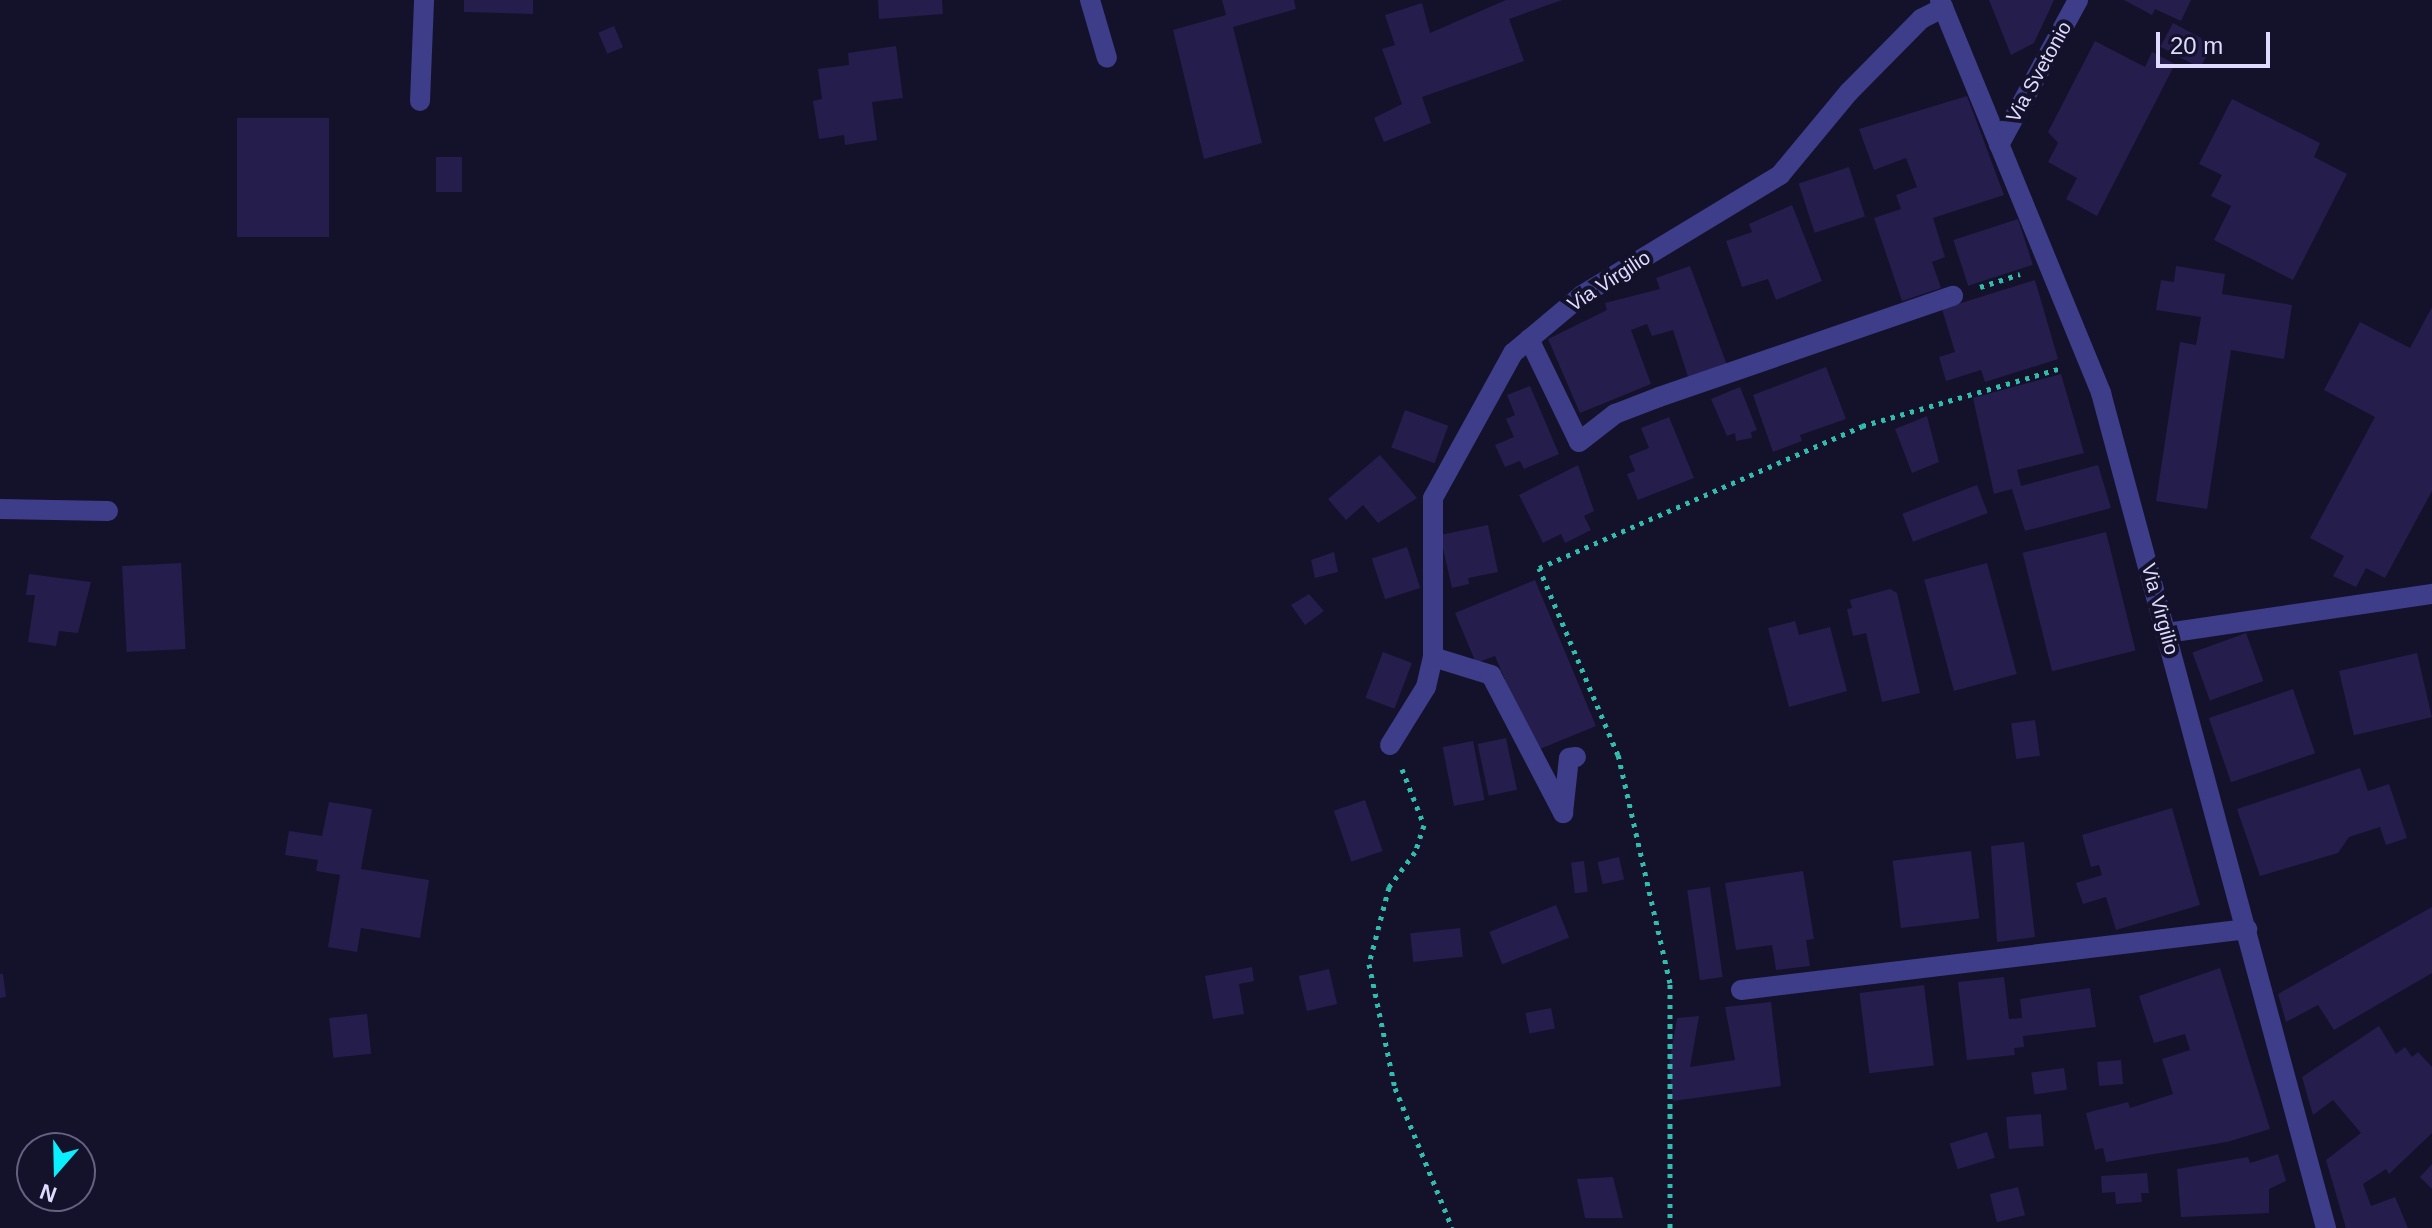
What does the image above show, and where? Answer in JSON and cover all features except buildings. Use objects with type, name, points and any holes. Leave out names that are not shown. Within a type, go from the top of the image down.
[{"type":"street","points":[[420,101],[424,0]]},
{"type":"street","points":[[1090,0],[1107,58]]},
{"type":"street","name":"Via Svetonio","points":[[1999,145],[2078,0]]},
{"type":"street","name":"Via Virgilio","points":[[1390,745],[1426,687],[1433,657],[1433,498],[1495,378],[1529,339],[1582,295],[1780,175],[1849,92],[1921,19],[1941,4],[2088,360],[2167,633],[2326,1228]]},
{"type":"street","points":[[1529,339],[1579,442],[1615,414],[1745,366],[1953,296]]},
{"type":"street","points":[[0,509],[108,511]]},
{"type":"street","points":[[2167,633],[2432,594]]},
{"type":"street","points":[[1433,657],[1491,675],[1563,813],[1569,758],[1576,757]]},
{"type":"street","points":[[1741,990],[2247,929]]},
{"type":"path","points":[[1953,296],[2049,265]]},
{"type":"path","points":[[1670,1228],[1670,983],[1618,755],[1539,568],[1862,426],[2088,360]]},
{"type":"path","points":[[1390,745],[1424,825],[1415,852],[1389,887],[1369,964],[1395,1088],[1452,1228]]}]
